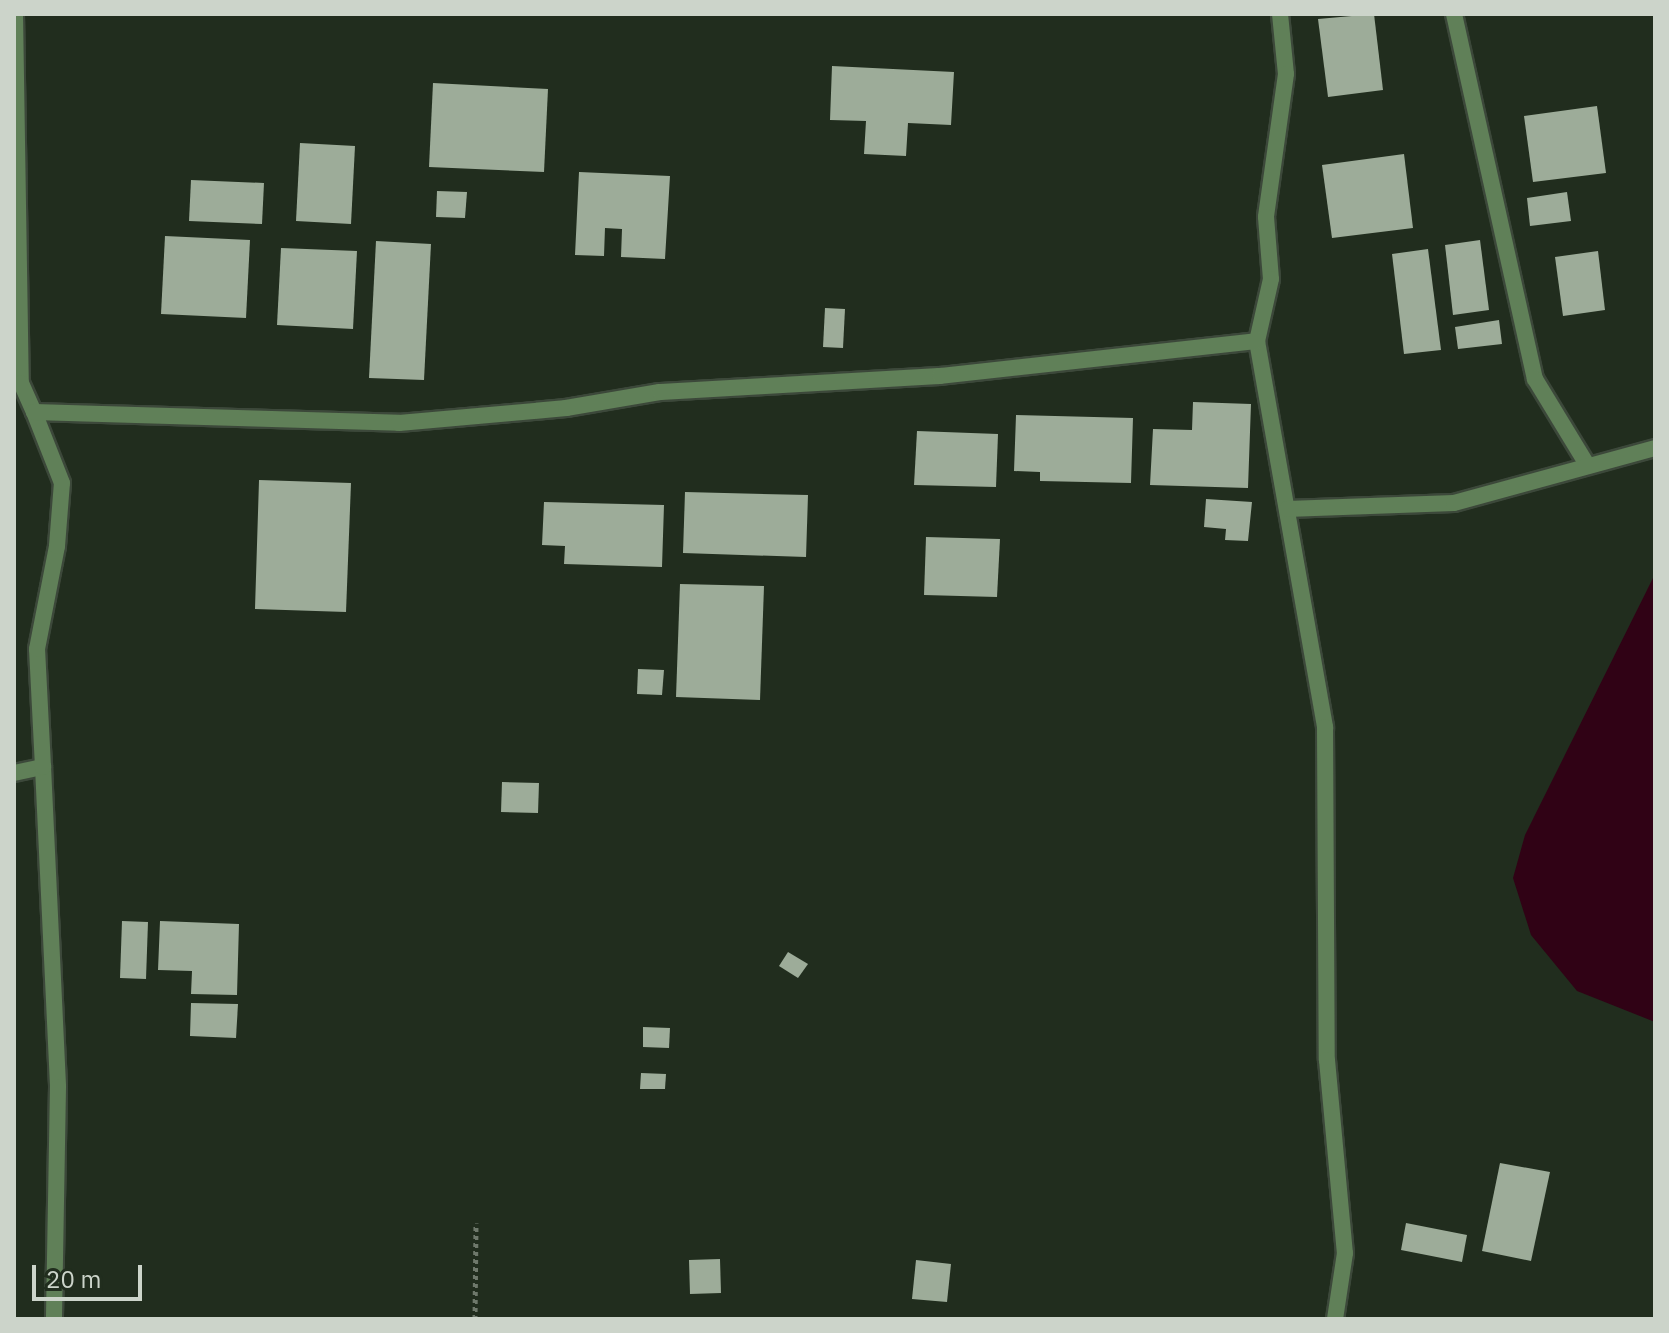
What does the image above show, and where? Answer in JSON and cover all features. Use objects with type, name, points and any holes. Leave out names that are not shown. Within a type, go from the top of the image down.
[{"type":"street","points":[[15,14],[21,383],[62,483],[57,546],[37,649],[58,1087],[54,1319]]},
{"type":"street","points":[[1280,14],[1286,74],[1266,217],[1271,279],[1257,341],[1325,727],[1327,1060],[1345,1253],[1335,1319]]},
{"type":"street","points":[[1454,14],[1535,379],[1586,463]]},
{"type":"street","points":[[34,412],[399,423],[566,408],[660,392],[940,376],[1257,341]]},
{"type":"street","points":[[1287,509],[1454,503],[1586,463],[1655,448]]},
{"type":"street","points":[[14,773],[43,767]]},
{"type":"path","points":[[475,1319],[476,1223]]},
{"type":"shaded area","points":[[1655,574],[1655,1022],[1577,991],[1531,935],[1513,878],[1525,835]]},
{"type":"building","points":[[1374,14],[1383,90],[1328,97],[1318,19]]},
{"type":"building","points":[[832,66],[954,72],[951,125],[908,123],[906,156],[864,154],[866,121],[830,120]]},
{"type":"building","points":[[433,83],[548,89],[544,172],[429,167]]},
{"type":"building","points":[[1597,106],[1606,173],[1533,182],[1524,116]]},
{"type":"building","points":[[300,143],[355,146],[351,224],[296,221]]},
{"type":"building","points":[[1404,154],[1413,228],[1332,238],[1322,165]]},
{"type":"building","points":[[579,172],[670,176],[665,259],[621,257],[622,229],[605,228],[604,256],[575,255]]},
{"type":"building","points":[[191,180],[264,183],[262,224],[189,221]]},
{"type":"building","points":[[437,191],[467,192],[465,218],[436,217]]},
{"type":"building","points":[[1567,192],[1571,221],[1530,226],[1527,198]]},
{"type":"building","points":[[165,236],[250,240],[246,318],[161,314]]},
{"type":"building","points":[[1480,240],[1489,310],[1453,315],[1445,245]]},
{"type":"building","points":[[376,241],[431,244],[424,380],[369,378]]},
{"type":"building","points":[[281,248],[357,251],[353,329],[277,325]]},
{"type":"building","points":[[1428,249],[1441,350],[1404,354],[1392,254]]},
{"type":"building","points":[[1598,251],[1605,310],[1563,316],[1555,257]]},
{"type":"building","points":[[825,308],[845,309],[843,348],[823,347]]},
{"type":"building","points":[[1499,320],[1502,344],[1458,349],[1455,327]]},
{"type":"building","points":[[1193,402],[1251,404],[1248,488],[1150,485],[1153,429],[1192,430]]},
{"type":"building","points":[[1016,415],[1133,418],[1131,483],[1040,481],[1040,472],[1014,471]]},
{"type":"building","points":[[917,431],[998,434],[996,487],[914,485]]},
{"type":"building","points":[[259,480],[351,483],[346,612],[255,609]]},
{"type":"building","points":[[685,492],[808,495],[806,557],[683,553]]},
{"type":"building","points":[[1206,499],[1252,502],[1248,541],[1225,540],[1226,529],[1204,527]]},
{"type":"building","points":[[544,502],[664,505],[662,567],[564,564],[565,546],[542,545]]},
{"type":"building","points":[[926,537],[1000,539],[997,597],[924,595]]},
{"type":"building","points":[[680,584],[764,586],[760,700],[676,697]]},
{"type":"building","points":[[638,669],[664,670],[662,695],[637,694]]},
{"type":"building","points":[[502,782],[539,783],[538,813],[501,812]]},
{"type":"building","points":[[122,921],[148,922],[146,979],[120,978]]},
{"type":"building","points":[[160,921],[239,924],[237,995],[191,994],[192,971],[158,970]]},
{"type":"building","points":[[788,952],[808,964],[798,978],[779,966]]},
{"type":"building","points":[[191,1003],[238,1004],[236,1038],[190,1036]]},
{"type":"building","points":[[643,1027],[670,1028],[669,1048],[643,1047]]},
{"type":"building","points":[[641,1073],[666,1074],[665,1089],[640,1089]]},
{"type":"building","points":[[1500,1163],[1550,1172],[1531,1261],[1482,1251]]},
{"type":"building","points":[[1406,1223],[1467,1235],[1462,1262],[1401,1250]]},
{"type":"building","points":[[720,1259],[721,1293],[690,1294],[689,1260]]},
{"type":"building","points":[[916,1260],[951,1264],[947,1302],[912,1299]]}]
